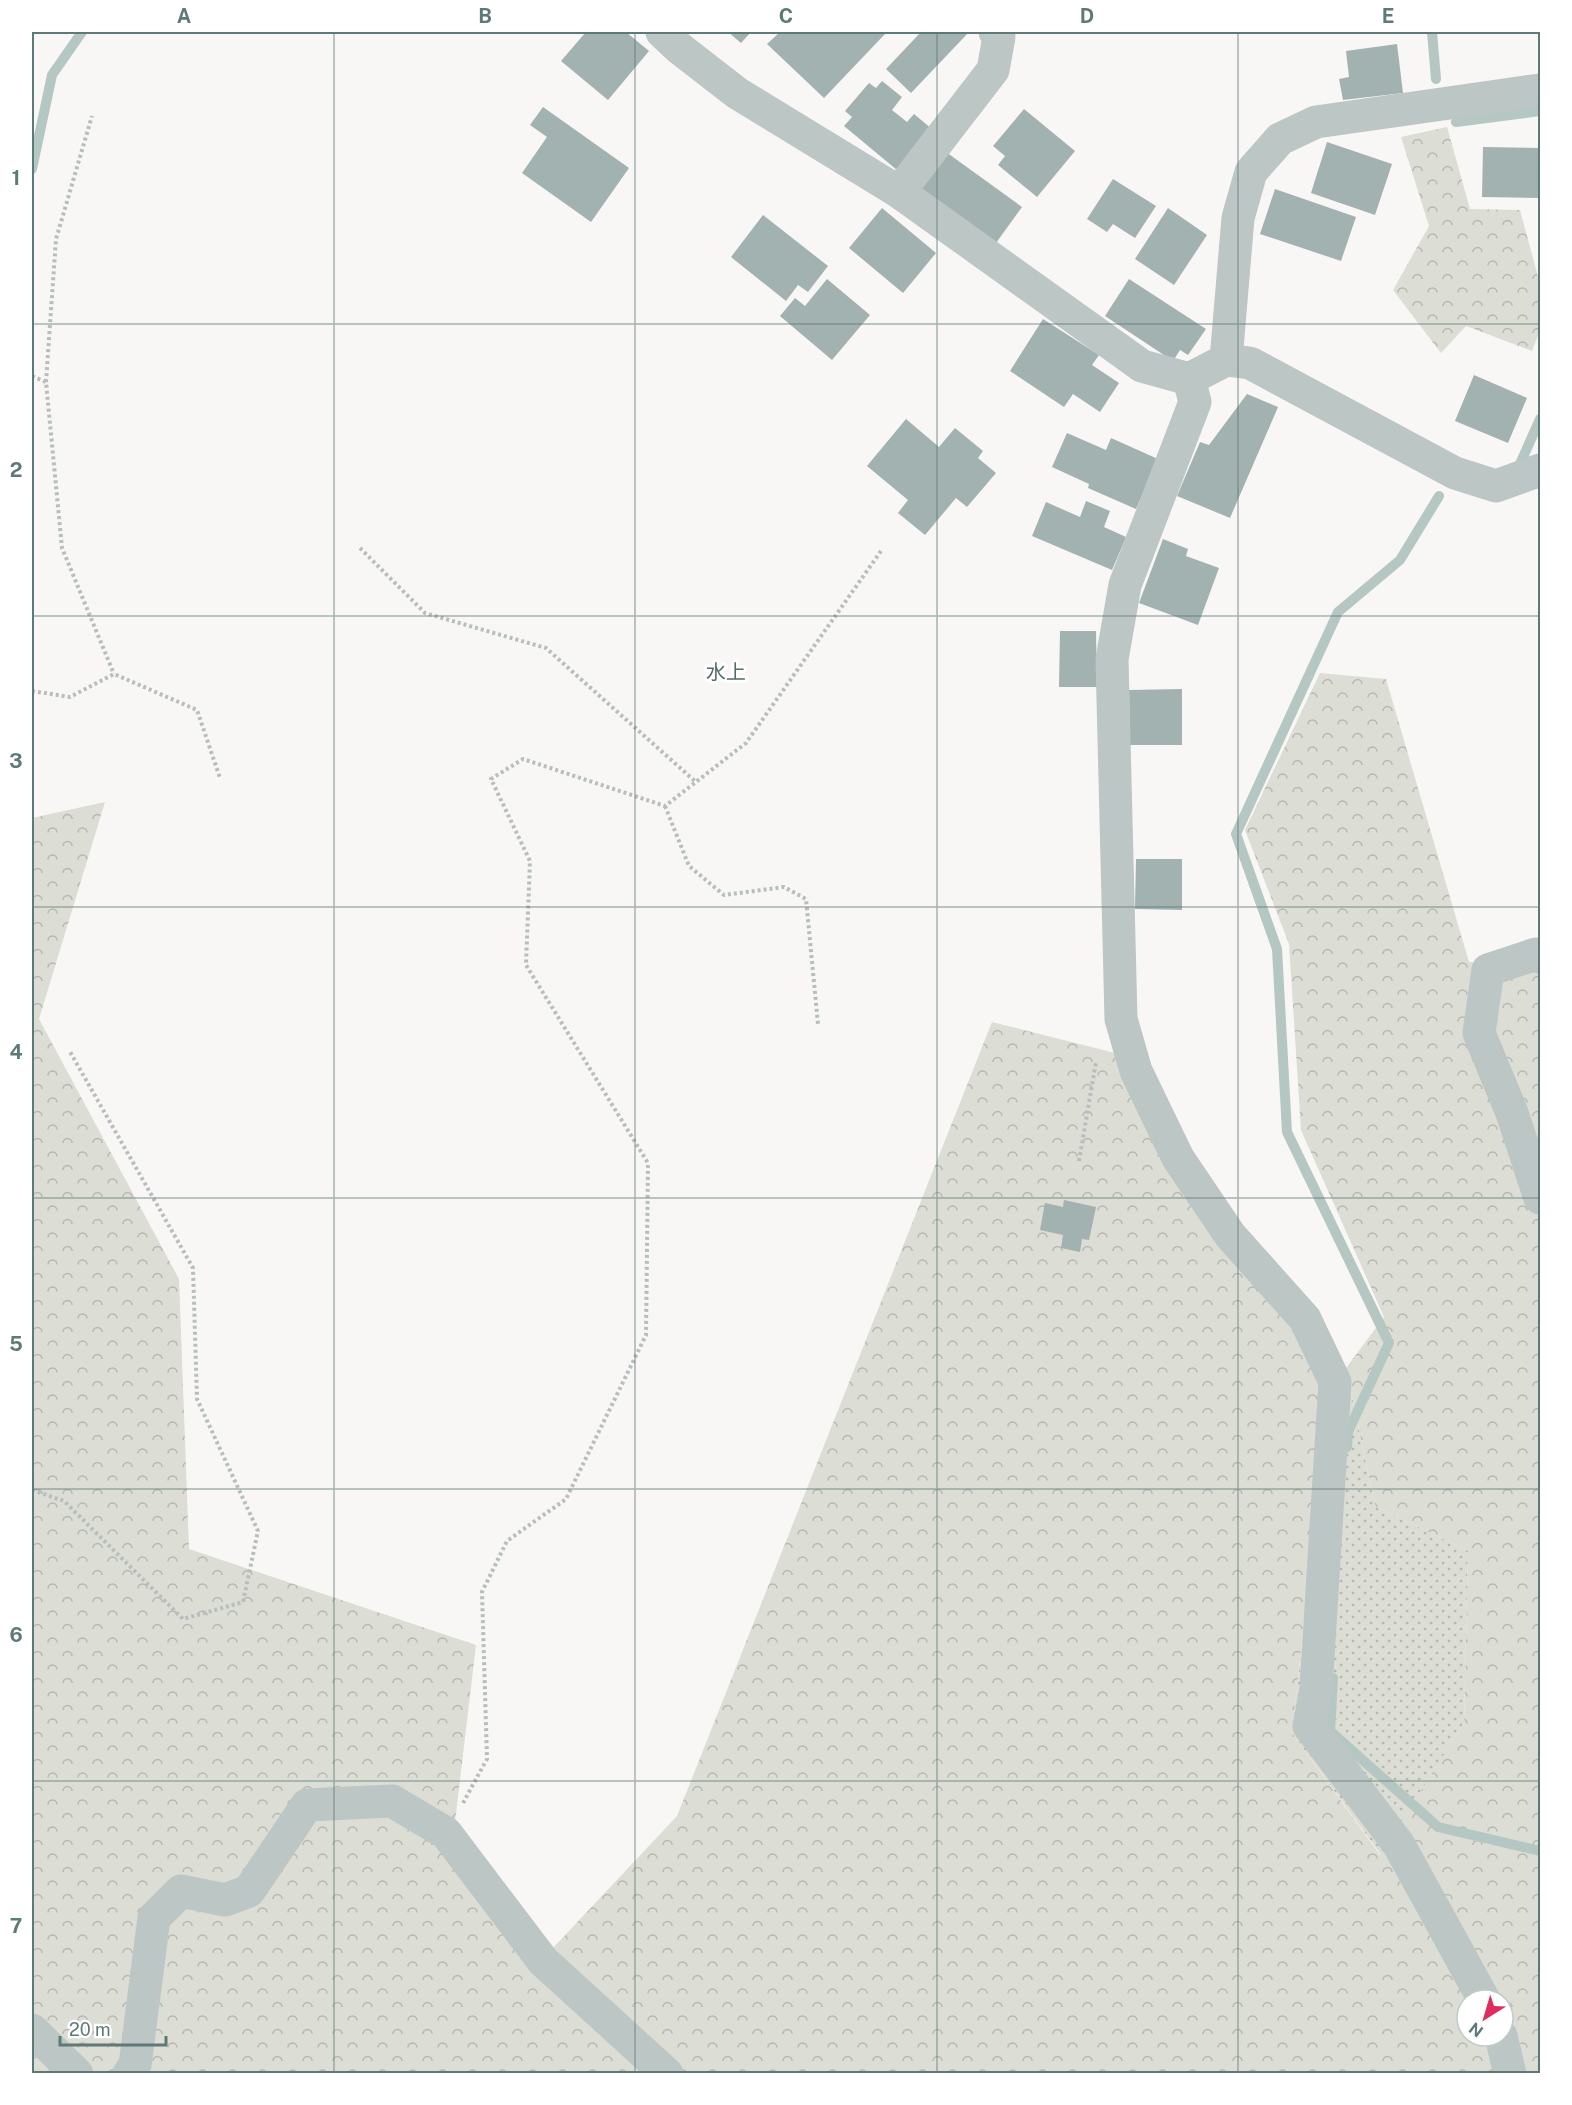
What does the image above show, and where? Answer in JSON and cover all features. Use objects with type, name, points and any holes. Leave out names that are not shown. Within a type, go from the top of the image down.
[{"type":"street","points":[[662,32],[737,93],[899,192],[1143,366],[1189,379],[1226,360],[1250,363],[1455,473],[1496,486],[1540,470]]},
{"type":"street","points":[[899,192],[993,70],[999,37],[995,32]]},
{"type":"street","points":[[1226,360],[1238,218],[1251,172],[1280,139],[1316,122],[1540,90]]},
{"type":"street","points":[[1189,379],[1195,402],[1125,585],[1112,659],[1121,1019],[1136,1071],[1178,1158],[1230,1234],[1305,1318],[1335,1383],[1316,1689],[1310,1726],[1399,1845],[1477,1988]]},
{"type":"street","points":[[1540,957],[1536,954],[1488,970],[1479,1034],[1512,1113],[1540,1198]]},
{"type":"street","points":[[129,2073],[135,2065],[154,1918],[181,1891],[225,1900],[249,1891],[307,1805],[392,1801],[446,1833],[543,1961],[667,2073]]},
{"type":"street","points":[[32,2030],[77,2073]]},
{"type":"street","points":[[1504,2048],[1510,2073]]},
{"type":"path","points":[[92,116],[56,238],[46,382],[62,548],[114,674],[197,710],[220,778]]},
{"type":"path","points":[[32,376],[46,382]]},
{"type":"path","points":[[360,548],[425,613],[546,648],[696,782]]},
{"type":"path","points":[[665,806],[746,743],[881,551]]},
{"type":"path","points":[[32,690],[69,697],[114,674]]},
{"type":"path","points":[[446,1833],[487,1760],[482,1592],[507,1541],[566,1499],[646,1335],[648,1163],[526,964],[530,861],[492,779],[523,759],[665,806],[689,866],[724,895],[784,886],[806,899],[818,1024]]},
{"type":"path","points":[[1079,1161],[1100,1041],[1121,1019]]},
{"type":"path","points":[[32,1490],[64,1501],[183,1619],[243,1602],[258,1531],[197,1399],[193,1268],[69,1050]]},
{"type":"green space","points":[[1447,127],[1470,209],[1520,210],[1540,284],[1540,330],[1532,351],[1466,326],[1441,353],[1393,290],[1429,226],[1401,137]]},
{"type":"green space","points":[[1320,673],[1386,679],[1469,962],[1536,966],[1540,970],[1540,2073],[32,2073],[32,818],[105,802],[39,1019],[179,1279],[189,1549],[476,1645],[455,1822],[552,1949],[677,1816],[992,1022],[1115,1053],[1298,1327],[1329,1391],[1292,1733],[1380,1855],[1464,1723],[1468,1551],[1375,1506],[1346,1368],[1384,1317],[1301,1130],[1289,944],[1245,830]]},
{"type":"green space","points":[[1346,1368],[1375,1506],[1468,1551],[1464,1723],[1381,1855],[1292,1733],[1329,1391]]},
{"type":"building","points":[[586,32],[626,32],[649,51],[608,100],[561,61]]},
{"type":"building","points":[[728,32],[751,32],[741,43]]},
{"type":"building","points":[[780,32],[882,32],[885,34],[824,98],[767,44]]},
{"type":"building","points":[[921,32],[969,32],[911,93],[886,69]]},
{"type":"building","points":[[1397,44],[1403,93],[1343,100],[1339,79],[1349,77],[1346,51]]},
{"type":"building","points":[[882,81],[902,97],[892,110],[907,122],[914,114],[932,129],[897,170],[844,126],[852,117],[845,111],[869,83],[876,88]]},
{"type":"building","points":[[543,107],[629,168],[591,222],[522,173],[547,137],[530,125]]},
{"type":"building","points":[[1024,109],[1075,151],[1037,197],[998,165],[1005,156],[993,146]]},
{"type":"building","points":[[1327,142],[1392,164],[1375,215],[1311,193]]},
{"type":"building","points":[[1483,147],[1540,148],[1540,198],[1482,197]]},
{"type":"building","points":[[946,152],[1022,207],[996,243],[920,188]]},
{"type":"building","points":[[1113,179],[1156,206],[1135,238],[1113,224],[1107,232],[1087,219]]},
{"type":"building","points":[[1275,189],[1356,217],[1341,261],[1260,234]]},
{"type":"building","points":[[882,208],[936,253],[903,293],[849,248]]},
{"type":"building","points":[[1168,208],[1207,235],[1174,285],[1135,259]]},
{"type":"building","points":[[763,215],[828,266],[808,292],[798,285],[786,301],[731,257]]},
{"type":"building","points":[[827,279],[870,315],[832,360],[780,316],[795,298],[805,306]]},
{"type":"building","points":[[1129,279],[1206,329],[1188,355],[1180,350],[1173,361],[1105,316]]},
{"type":"building","points":[[1043,319],[1099,355],[1092,365],[1119,383],[1100,412],[1073,394],[1064,407],[1010,371]]},
{"type":"building","points":[[1474,375],[1527,398],[1508,443],[1455,421]]},
{"type":"building","points":[[1247,394],[1278,407],[1230,518],[1177,496],[1200,442],[1209,445]]},
{"type":"building","points":[[906,419],[939,447],[955,428],[983,451],[978,458],[996,473],[967,507],[956,498],[925,535],[898,513],[908,500],[867,466]]},
{"type":"building","points":[[1067,433],[1106,450],[1111,438],[1158,459],[1136,509],[1088,488],[1089,484],[1052,467]]},
{"type":"building","points":[[1086,501],[1110,511],[1104,527],[1126,537],[1112,570],[1032,536],[1046,502],[1080,517]]},
{"type":"building","points":[[1163,539],[1188,549],[1186,556],[1219,568],[1198,625],[1139,603]]},
{"type":"building","points":[[1060,631],[1096,631],[1097,687],[1059,687]]},
{"type":"building","points":[[1182,689],[1182,745],[1130,745],[1129,690]]},
{"type":"building","points":[[1136,859],[1182,859],[1182,910],[1135,909]]},
{"type":"building","points":[[1064,1200],[1096,1207],[1089,1240],[1082,1239],[1080,1252],[1061,1248],[1063,1235],[1040,1230],[1045,1203],[1063,1207]]},
{"type":"waterway","points":[[32,169],[52,75],[82,32]]},
{"type":"waterway","points":[[1432,32],[1436,79]]},
{"type":"waterway","points":[[1456,122],[1540,111]]},
{"type":"waterway","points":[[1520,464],[1540,419]]},
{"type":"waterway","points":[[1347,1447],[1348,1432],[1389,1343],[1287,1132],[1277,949],[1236,834],[1338,612],[1400,560],[1439,496]]},
{"type":"waterway","points":[[1333,1678],[1330,1731],[1438,1827],[1540,1851]]},
{"type":"district","name":"水上","points":[[726,672]]}]
